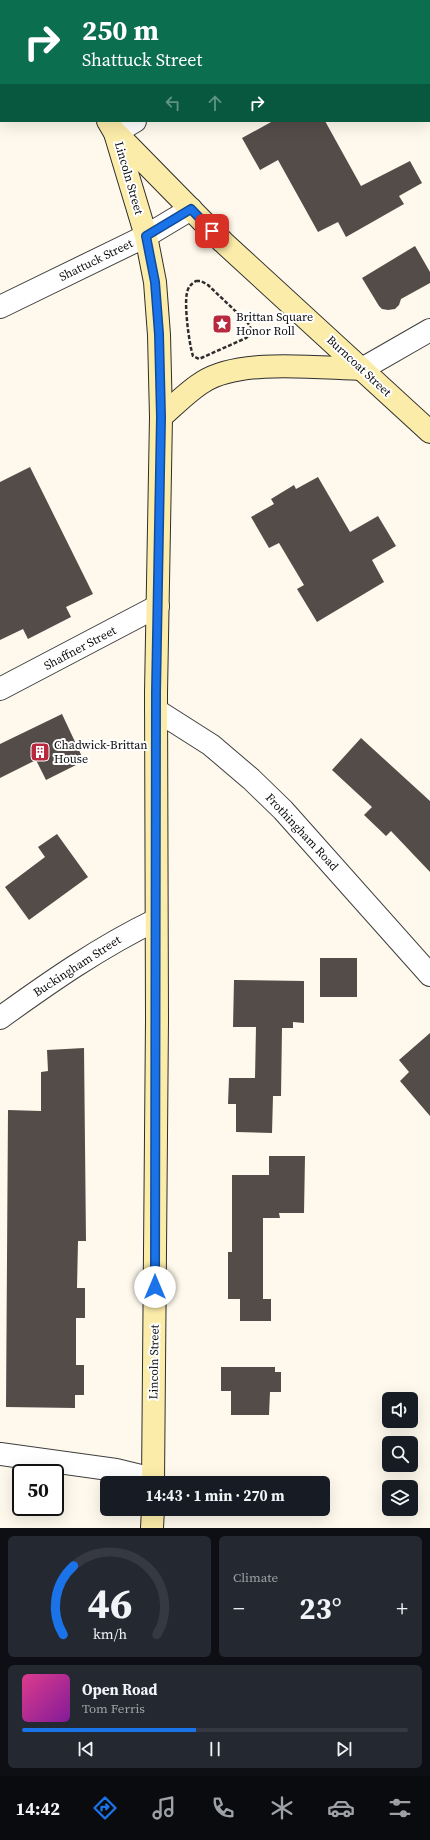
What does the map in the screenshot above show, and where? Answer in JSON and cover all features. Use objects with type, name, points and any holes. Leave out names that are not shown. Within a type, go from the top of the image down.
[{"type":"main road","name":"Burncoat Street","points":[[111,127],[223,242],[430,432]]},
{"type":"main road","name":"Lincoln Street","points":[[111,127],[146,236],[155,282],[159,334],[161,417],[156,710],[153,1476]]},
{"type":"main road","points":[[161,417],[203,382],[226,371],[267,367],[362,369]]},
{"type":"main road","points":[[152,1528],[153,1516]]},
{"type":"street","points":[[111,127],[131,122]]},
{"type":"street","name":"Shattuck Street","points":[[0,307],[146,236],[191,209]]},
{"type":"street","points":[[362,369],[430,330]]},
{"type":"street","name":"Shaffner Street","points":[[0,689],[158,606]]},
{"type":"street","name":"Frothingham Road","points":[[156,710],[211,745],[251,779],[283,810],[430,975]]},
{"type":"street","name":"Buckingham Street","points":[[0,1018],[54,979],[119,938],[156,920]]},
{"type":"street","points":[[0,1454],[116,1470],[136,1476]]},
{"type":"path","points":[[196,281],[201,281],[208,284],[248,323],[251,329],[251,334],[240,341],[199,359],[193,356],[190,346],[187,294],[191,285],[196,281]]},
{"type":"building","points":[[271,122],[326,122],[361,186],[410,161],[422,183],[399,196],[404,204],[346,237],[338,222],[318,232],[278,160],[260,170],[242,138]]},
{"type":"building","points":[[415,246],[430,272],[430,283],[401,299],[399,305],[395,309],[382,309],[362,278]]},
{"type":"building","points":[[30,467],[93,594],[66,607],[71,617],[28,639],[23,629],[0,640],[0,482]]},
{"type":"building","points":[[318,477],[350,532],[378,516],[396,546],[372,560],[384,582],[317,622],[297,589],[304,585],[279,543],[269,548],[251,517],[274,504],[271,499],[294,485],[296,489]]},
{"type":"building","name":"Chadwick-Brittan House","points":[[62,714],[84,761],[46,780],[36,760],[0,778],[0,744]]},
{"type":"building","points":[[361,738],[430,801],[430,872],[391,831],[386,836],[364,815],[372,807],[332,770]]},
{"type":"building","points":[[57,834],[88,877],[29,920],[5,887],[45,857],[38,847]]},
{"type":"building","points":[[320,958],[357,958],[357,997],[320,997]]},
{"type":"building","points":[[234,980],[304,981],[304,1023],[293,1022],[293,1028],[282,1028],[281,1096],[273,1096],[272,1133],[236,1132],[236,1104],[228,1104],[229,1078],[255,1078],[256,1027],[233,1027]]},
{"type":"building","points":[[430,1033],[430,1116],[400,1081],[409,1072],[399,1060]]},
{"type":"building","points":[[84,1048],[86,1241],[78,1241],[77,1288],[85,1288],[85,1318],[76,1318],[76,1365],[84,1365],[84,1395],[75,1395],[75,1408],[6,1407],[8,1110],[41,1111],[41,1072],[48,1071],[47,1050]]},
{"type":"building","points":[[269,1156],[305,1156],[304,1213],[279,1213],[280,1218],[263,1218],[263,1299],[271,1299],[271,1321],[240,1321],[240,1299],[228,1299],[228,1252],[232,1252],[232,1175],[269,1175]]},
{"type":"building","points":[[221,1367],[275,1367],[275,1372],[281,1372],[281,1392],[270,1392],[269,1415],[231,1415],[231,1391],[221,1391]]},
{"type":"place","name":"Brittan Square Honor Roll","points":[[222,324]]},
{"type":"place","name":"Chadwick-Brittan House","points":[[40,752]]},
{"type":"route","points":[[155,1287],[154,1144],[156,1020],[156,693],[161,417],[159,334],[155,282],[146,236],[191,209],[212,231]]}]
